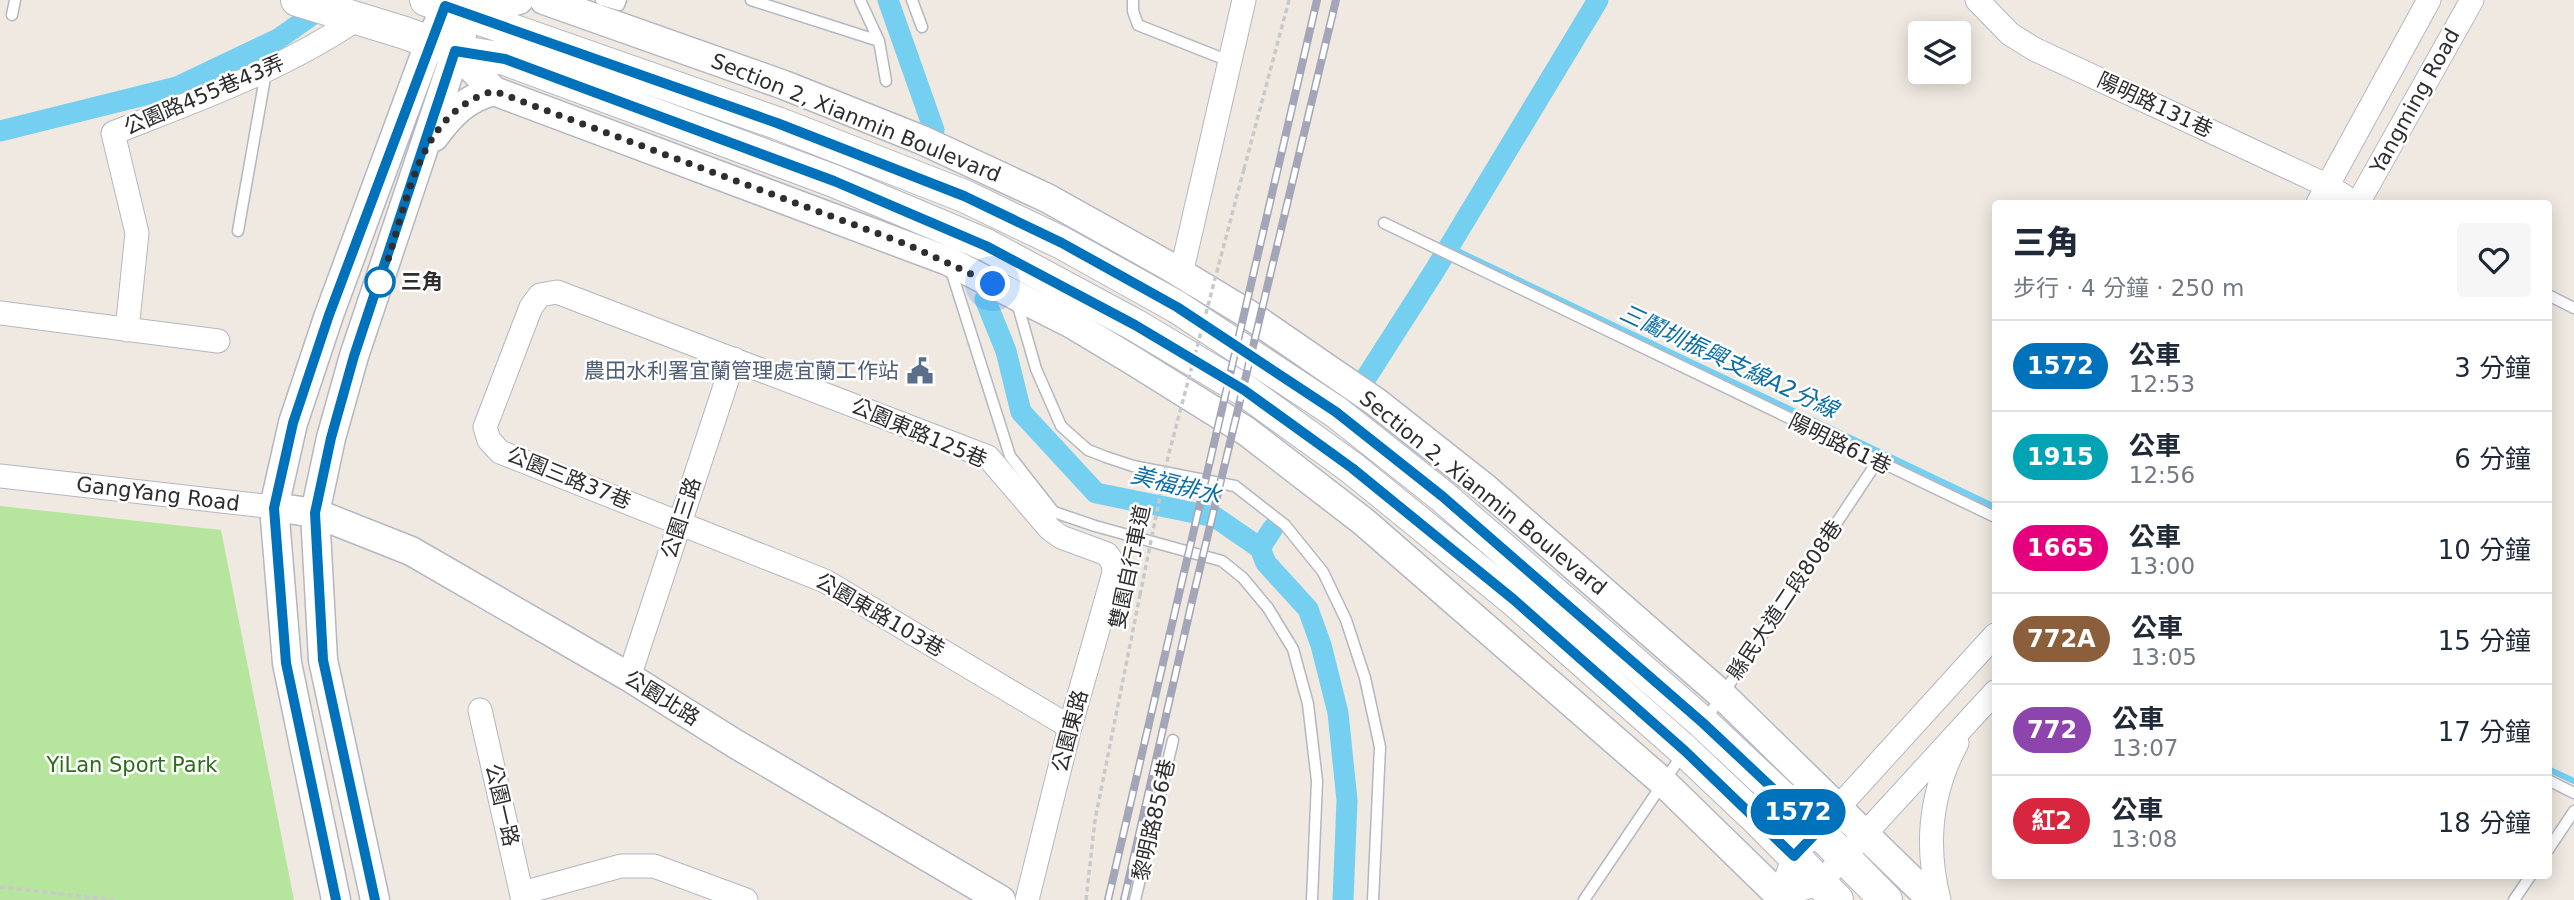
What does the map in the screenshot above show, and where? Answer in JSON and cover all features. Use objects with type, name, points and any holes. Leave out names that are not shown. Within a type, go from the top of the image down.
[{"type":"main road","name":"Section 2, Xianmin Boulevard","points":[[301,1],[402,32],[442,48],[505,59],[834,181],[951,246],[986,246],[1135,325],[1244,390],[1352,468],[1491,581],[1694,737],[1828,820],[1853,846],[1886,900]]},
{"type":"main road","name":"Section 2, Xianmin Boulevard","points":[[452,4],[816,138],[964,196],[1062,243],[1177,307],[1254,356],[1336,412],[1442,496],[1694,737],[1794,856],[1828,892]]},
{"type":"street","points":[[375,900],[323,660],[315,513],[331,438],[354,356],[421,156],[452,4],[519,0]]},
{"type":"street","name":"Section 2, Xianmin Boulevard","points":[[544,0],[739,69],[922,140],[1047,198],[1248,314],[1376,402],[1485,488],[1722,695],[1828,820]]},
{"type":"street","points":[[1181,274],[1244,0]]},
{"type":"street","name":"陽明路131巷","points":[[1977,0],[2010,34],[2034,49],[2341,198]]},
{"type":"street","name":"Yangming Road","points":[[2341,198],[2429,0]]},
{"type":"street","name":"Yangming Road","points":[[2341,198],[2472,0]]},
{"type":"street","name":"公園路455巷43弄","points":[[127,330],[137,233],[113,134],[266,72],[307,51],[350,17]]},
{"type":"street","points":[[442,48],[494,91],[884,236],[951,246]]},
{"type":"street","points":[[336,900],[286,663],[274,508],[293,423],[317,351],[442,48]]},
{"type":"street","points":[[739,69],[816,138]]},
{"type":"street","points":[[421,156],[449,116],[480,95],[494,91]]},
{"type":"street","name":"Section 2, Xianmin Boulevard","points":[[951,246],[1016,295],[1072,324],[1246,431],[1383,537],[1664,783],[1782,898]]},
{"type":"street","name":"公園三路37巷","points":[[680,522],[500,452],[489,440],[485,427],[531,307],[540,295],[557,292],[734,359]]},
{"type":"street","points":[[0,313],[218,341]]},
{"type":"street","name":"公園三路","points":[[629,677],[734,359]]},
{"type":"street","name":"公園東路125巷","points":[[734,359],[988,457],[1049,529],[1061,537],[1107,554],[1113,563]]},
{"type":"street","name":"GangYang Road","points":[[0,476],[315,513]]},
{"type":"street","name":"公園北路","points":[[315,513],[411,551],[629,677],[734,743],[1001,900]]},
{"type":"street","name":"公園東路103巷","points":[[680,522],[825,581],[1070,727]]},
{"type":"street","name":"公園東路","points":[[1027,900],[1070,727],[1115,573],[1113,563]]},
{"type":"street","points":[[1991,696],[1853,846],[1828,892],[1782,898],[1794,856],[1992,638]]},
{"type":"street","points":[[1939,900],[1932,874],[1930,837],[1935,799],[1946,763],[1964,730],[1991,696]]},
{"type":"street","name":"公園一路","points":[[480,710],[523,897]]},
{"type":"street","name":"Section 2, Xianmin Boulevard","points":[[1853,846],[1932,900]]},
{"type":"street","points":[[523,897],[621,866],[654,866],[746,900]]},
{"type":"lane","points":[[12,15],[16,0]]},
{"type":"lane","points":[[601,0],[618,5],[621,0]]},
{"type":"lane","points":[[751,0],[879,41]]},
{"type":"lane","points":[[860,0],[879,41],[886,81]]},
{"type":"lane","points":[[912,0],[922,27]]},
{"type":"lane","points":[[1133,0],[1133,11],[1138,25],[1229,61]]},
{"type":"lane","points":[[238,231],[266,72]]},
{"type":"lane","name":"陽明路61巷","points":[[1384,223],[1992,516]]},
{"type":"lane","points":[[951,246],[1010,456],[1054,512],[1222,561],[1243,578],[1268,608],[1293,649],[1308,704],[1317,781],[1312,900]]},
{"type":"lane","points":[[1016,295],[1036,369],[1061,426],[1088,450],[1106,457],[1133,466],[1236,486],[1285,525],[1323,572],[1346,620],[1366,678],[1380,747],[1373,900]]},
{"type":"lane","points":[[2552,297],[2574,308]]},
{"type":"lane","name":"縣民大道二段808巷","points":[[1584,900],[1877,462]]},
{"type":"lane","name":"黎明路856巷","points":[[1135,900],[1173,740]]},
{"type":"lane","points":[[2552,782],[2574,793]]},
{"type":"lane","points":[[2552,844],[2574,811]]},
{"type":"lane","points":[[2514,900],[2528,879]]},
{"type":"path","name":"雙園自行車道","points":[[1086,900],[1095,820],[1168,457],[1289,0]]},
{"type":"path","points":[[0,887],[115,900]]},
{"type":"green space","name":"YiLan Sport Park","points":[[0,506],[221,530],[294,900],[0,900]]},
{"type":"waterway","points":[[888,0],[934,130]]},
{"type":"waterway","points":[[1364,381],[1435,270],[1598,0]]},
{"type":"waterway","points":[[0,131],[177,87],[278,39],[328,4]]},
{"type":"waterway","name":"三鬮圳振興支線A2分線","points":[[1449,247],[1992,506]]},
{"type":"waterway","name":"美福排水","points":[[985,299],[1006,351],[1021,412],[1096,493],[1215,517],[1260,548],[1266,563],[1308,609],[1321,645],[1338,713],[1347,800],[1343,900]]},
{"type":"waterway","points":[[1260,548],[1273,528]]},
{"type":"waterway","name":"三鬮圳振興支線A2分線","points":[[2552,771],[2574,781]]},
{"type":"railway","points":[[1108,900],[1317,0]]},
{"type":"railway","points":[[1124,900],[1193,597],[1336,0]]},
{"type":"bus line","name":"1572","points":[[336,900],[286,663],[274,508],[293,423],[329,315],[445,6],[777,123],[964,196],[1062,243],[1177,307],[1336,412],[1442,496],[1703,723],[1818,831],[1794,856],[1685,751],[1513,599],[1352,468],[1244,390],[1135,325],[986,246],[834,181],[505,59],[455,51],[354,356],[331,438],[315,513],[323,660],[375,900]]},
{"type":"place","name":"三角","points":[[380,282]]},
{"type":"place","name":"農田水利署宜蘭管理處宜蘭工作站","points":[[920,371]]},
{"type":"route","points":[[380,282],[421,156],[449,116],[480,95],[494,91],[906,244],[993,284]]}]
